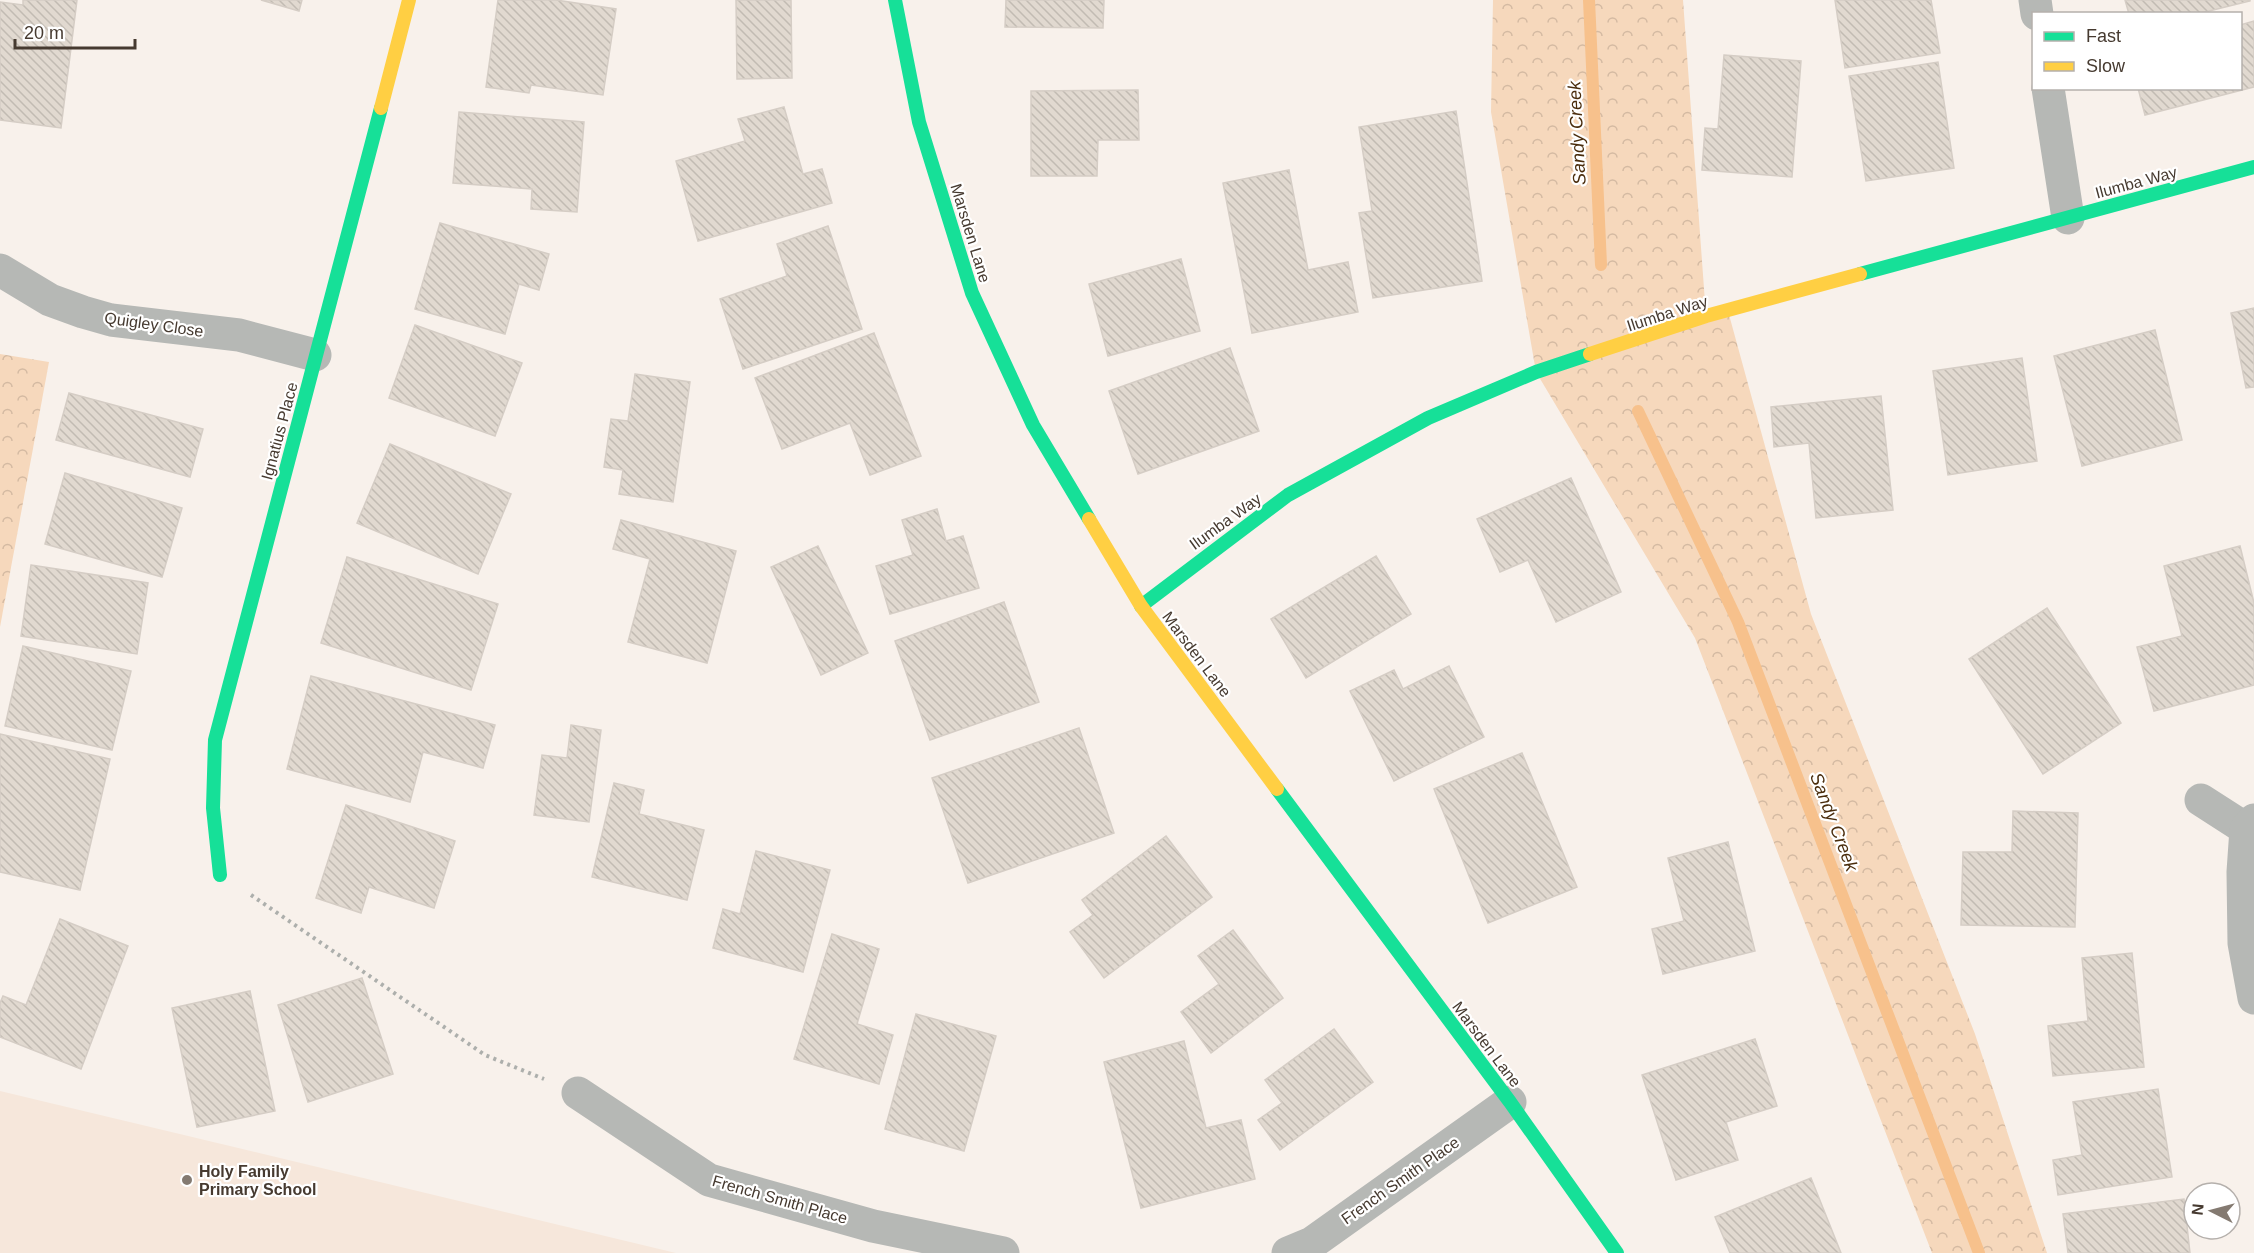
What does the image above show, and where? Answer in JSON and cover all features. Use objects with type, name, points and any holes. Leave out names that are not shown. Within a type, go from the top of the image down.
[{"type":"street","name":"Ignatius Place","points":[[220,875],[211,822],[210,785],[215,740],[409,0]]},
{"type":"street","name":"Marsden Lane","points":[[895,0],[919,122],[972,294],[1033,425],[1141,606],[1510,1102],[1617,1253]]},
{"type":"street","points":[[2048,90],[2068,218]]},
{"type":"street","name":"Ilumba Way","points":[[1141,606],[1288,495],[1428,418],[1536,372],[1706,316],[2254,167]]},
{"type":"street","name":"Quigley Close","points":[[0,270],[50,300],[111,320],[239,335],[315,355]]},
{"type":"street","points":[[2201,800],[2250,824],[2243,872],[2244,943],[2254,998]]},
{"type":"street","name":"French Smith Place","points":[[578,1093],[709,1180],[873,1226],[1004,1253]]},
{"type":"street","name":"French Smith Place","points":[[1288,1253],[1312,1243],[1510,1102]]},
{"type":"path","points":[[220,875],[485,1055],[578,1093]]},
{"type":"shaded area","name":"Holy Family Primary School","points":[[0,1091],[71,1108],[676,1253],[0,1253]]},
{"type":"green space","points":[[1493,0],[1683,0],[1706,316],[1728,311],[1811,614],[1975,1034],[2047,1253],[1932,1253],[1695,638],[1536,372],[1491,112]]},
{"type":"green space","points":[[0,354],[49,362],[0,627]]},
{"type":"building","points":[[23,0],[77,0],[61,128],[0,120],[0,2],[23,5]]},
{"type":"building","points":[[261,0],[302,0],[299,11]]},
{"type":"building","points":[[498,0],[556,0],[616,9],[603,95],[531,85],[529,93],[486,87]]},
{"type":"building","points":[[736,0],[791,0],[792,78],[737,79]]},
{"type":"building","points":[[1006,0],[1104,0],[1103,28],[1005,27]]},
{"type":"building","points":[[1835,0],[1931,0],[1940,53],[1845,68]]},
{"type":"building","points":[[2125,0],[2250,0],[2205,12],[2128,12]]},
{"type":"building","points":[[2254,21],[2254,87],[2145,115],[2139,90],[2242,90],[2242,24]]},
{"type":"building","points":[[1724,55],[1801,61],[1792,177],[1702,170],[1705,128],[1718,129]]},
{"type":"building","points":[[1938,62],[1954,168],[1866,181],[1849,76]]},
{"type":"building","points":[[1138,90],[1139,140],[1098,140],[1097,176],[1031,176],[1031,91]]},
{"type":"building","points":[[784,107],[803,174],[822,169],[832,203],[698,241],[676,161],[745,141],[738,119]]},
{"type":"building","points":[[1456,111],[1482,281],[1373,298],[1359,213],[1372,211],[1359,127]]},
{"type":"building","points":[[459,112],[584,122],[577,212],[531,209],[532,189],[453,183]]},
{"type":"building","points":[[1289,170],[1308,270],[1348,262],[1358,312],[1252,333],[1223,183]]},
{"type":"building","points":[[440,223],[549,254],[539,290],[519,284],[505,334],[415,309]]},
{"type":"building","points":[[828,226],[862,329],[743,369],[720,299],[787,276],[777,244]]},
{"type":"building","points":[[1181,259],[1200,331],[1108,356],[1089,284]]},
{"type":"building","points":[[2254,308],[2254,387],[2246,388],[2231,313]]},
{"type":"building","points":[[415,325],[522,363],[495,436],[389,398]]},
{"type":"building","points":[[2155,330],[2182,440],[2082,466],[2054,356]]},
{"type":"building","points":[[874,333],[921,456],[870,475],[850,423],[782,449],[755,378]]},
{"type":"building","points":[[1230,348],[1259,431],[1138,474],[1109,391]]},
{"type":"building","points":[[2022,358],[2037,461],[1948,475],[1933,371]]},
{"type":"building","points":[[635,374],[690,382],[673,502],[619,494],[623,470],[604,467],[611,419],[628,421]]},
{"type":"building","points":[[69,393],[203,429],[190,477],[56,440]]},
{"type":"building","points":[[1881,396],[1893,510],[1816,518],[1809,443],[1774,447],[1771,407]]},
{"type":"building","points":[[390,444],[511,494],[478,574],[357,523]]},
{"type":"building","points":[[65,473],[182,508],[162,577],[45,544]]},
{"type":"building","points":[[1571,478],[1621,592],[1556,622],[1528,560],[1500,572],[1477,519]]},
{"type":"building","points":[[937,509],[946,541],[963,536],[979,588],[890,614],[876,566],[913,555],[902,520]]},
{"type":"building","points":[[621,520],[736,551],[707,663],[628,642],[650,559],[613,549]]},
{"type":"building","points":[[818,546],[868,653],[821,675],[771,567]]},
{"type":"building","points":[[2240,546],[2254,603],[2254,685],[2154,711],[2137,647],[2182,636],[2164,566]]},
{"type":"building","points":[[1376,556],[1411,614],[1306,678],[1271,619]]},
{"type":"building","points":[[347,557],[498,604],[471,690],[321,643]]},
{"type":"building","points":[[31,565],[148,583],[137,654],[21,636]]},
{"type":"building","points":[[1004,602],[1039,702],[930,740],[895,641]]},
{"type":"building","points":[[2047,608],[2121,723],[2043,774],[1969,659]]},
{"type":"building","points":[[23,646],[131,671],[112,750],[5,726]]},
{"type":"building","points":[[1449,666],[1484,737],[1394,781],[1350,691],[1394,670],[1403,689]]},
{"type":"building","points":[[311,676],[495,725],[483,768],[423,752],[410,802],[287,769]]},
{"type":"building","points":[[571,725],[601,730],[589,822],[534,815],[542,755],[567,758]]},
{"type":"building","points":[[1079,728],[1114,833],[968,883],[932,778]]},
{"type":"building","points":[[0,734],[110,759],[80,890],[0,872]]},
{"type":"building","points":[[1522,753],[1577,887],[1488,923],[1434,789]]},
{"type":"building","points":[[614,783],[644,790],[639,814],[704,830],[687,900],[592,877]]},
{"type":"building","points":[[346,805],[455,841],[434,908],[369,887],[361,913],[316,898]]},
{"type":"building","points":[[2013,811],[2078,813],[2075,927],[1961,925],[1963,852],[2012,852]]},
{"type":"building","points":[[1166,836],[1212,897],[1104,978],[1070,932],[1093,915],[1082,900]]},
{"type":"building","points":[[1728,842],[1755,951],[1663,974],[1652,929],[1684,921],[1668,858]]},
{"type":"building","points":[[756,851],[830,870],[803,972],[713,948],[723,909],[740,914]]},
{"type":"building","points":[[60,919],[128,946],[81,1069],[0,1037],[0,1003],[3,996],[26,1005]]},
{"type":"building","points":[[1233,930],[1283,998],[1211,1053],[1181,1012],[1219,984],[1198,956]]},
{"type":"building","points":[[832,934],[879,949],[857,1024],[893,1035],[879,1084],[794,1059]]},
{"type":"building","points":[[2132,953],[2144,1067],[2053,1076],[2048,1026],[2088,1021],[2082,958]]},
{"type":"building","points":[[362,978],[393,1074],[308,1102],[278,1005]]},
{"type":"building","points":[[250,991],[275,1111],[197,1127],[172,1008]]},
{"type":"building","points":[[916,1014],[996,1036],[964,1151],[885,1129]]},
{"type":"building","points":[[1334,1029],[1373,1082],[1280,1150],[1258,1120],[1282,1103],[1265,1080]]},
{"type":"building","points":[[1755,1039],[1777,1106],[1726,1122],[1738,1160],[1676,1180],[1642,1075]]},
{"type":"building","points":[[1184,1041],[1206,1128],[1241,1120],[1255,1179],[1141,1208],[1104,1062]]},
{"type":"building","points":[[2158,1089],[2172,1177],[2058,1195],[2053,1160],[2082,1155],[2073,1102]]},
{"type":"building","points":[[1811,1178],[1841,1253],[1730,1253],[1715,1217]]},
{"type":"building","points":[[2182,1199],[2182,1241],[2189,1241],[2190,1253],[2068,1253],[2063,1214]]},
{"type":"waterway","name":"Sandy Creek","points":[[1589,0],[1601,265]]},
{"type":"waterway","name":"Sandy Creek","points":[[1638,411],[1738,622],[1979,1253]]},
{"type":"traffic: fast","points":[[895,0],[919,122],[972,293],[1033,425],[1089,519]]},
{"type":"traffic: fast","points":[[220,875],[213,808],[215,740],[381,108]]},
{"type":"traffic: fast","points":[[1860,274],[2254,167]]},
{"type":"traffic: fast","points":[[1141,606],[1288,495],[1428,418],[1536,372],[1590,354]]},
{"type":"traffic: fast","points":[[1277,789],[1510,1102],[1617,1253]]},
{"type":"traffic: slow","points":[[381,108],[409,0]]},
{"type":"traffic: slow","points":[[1590,354],[1706,316],[1860,274]]},
{"type":"traffic: slow","points":[[1089,519],[1141,606],[1277,789]]},
{"type":"place","name":"Holy Family Primary School","points":[[187,1180]]}]
